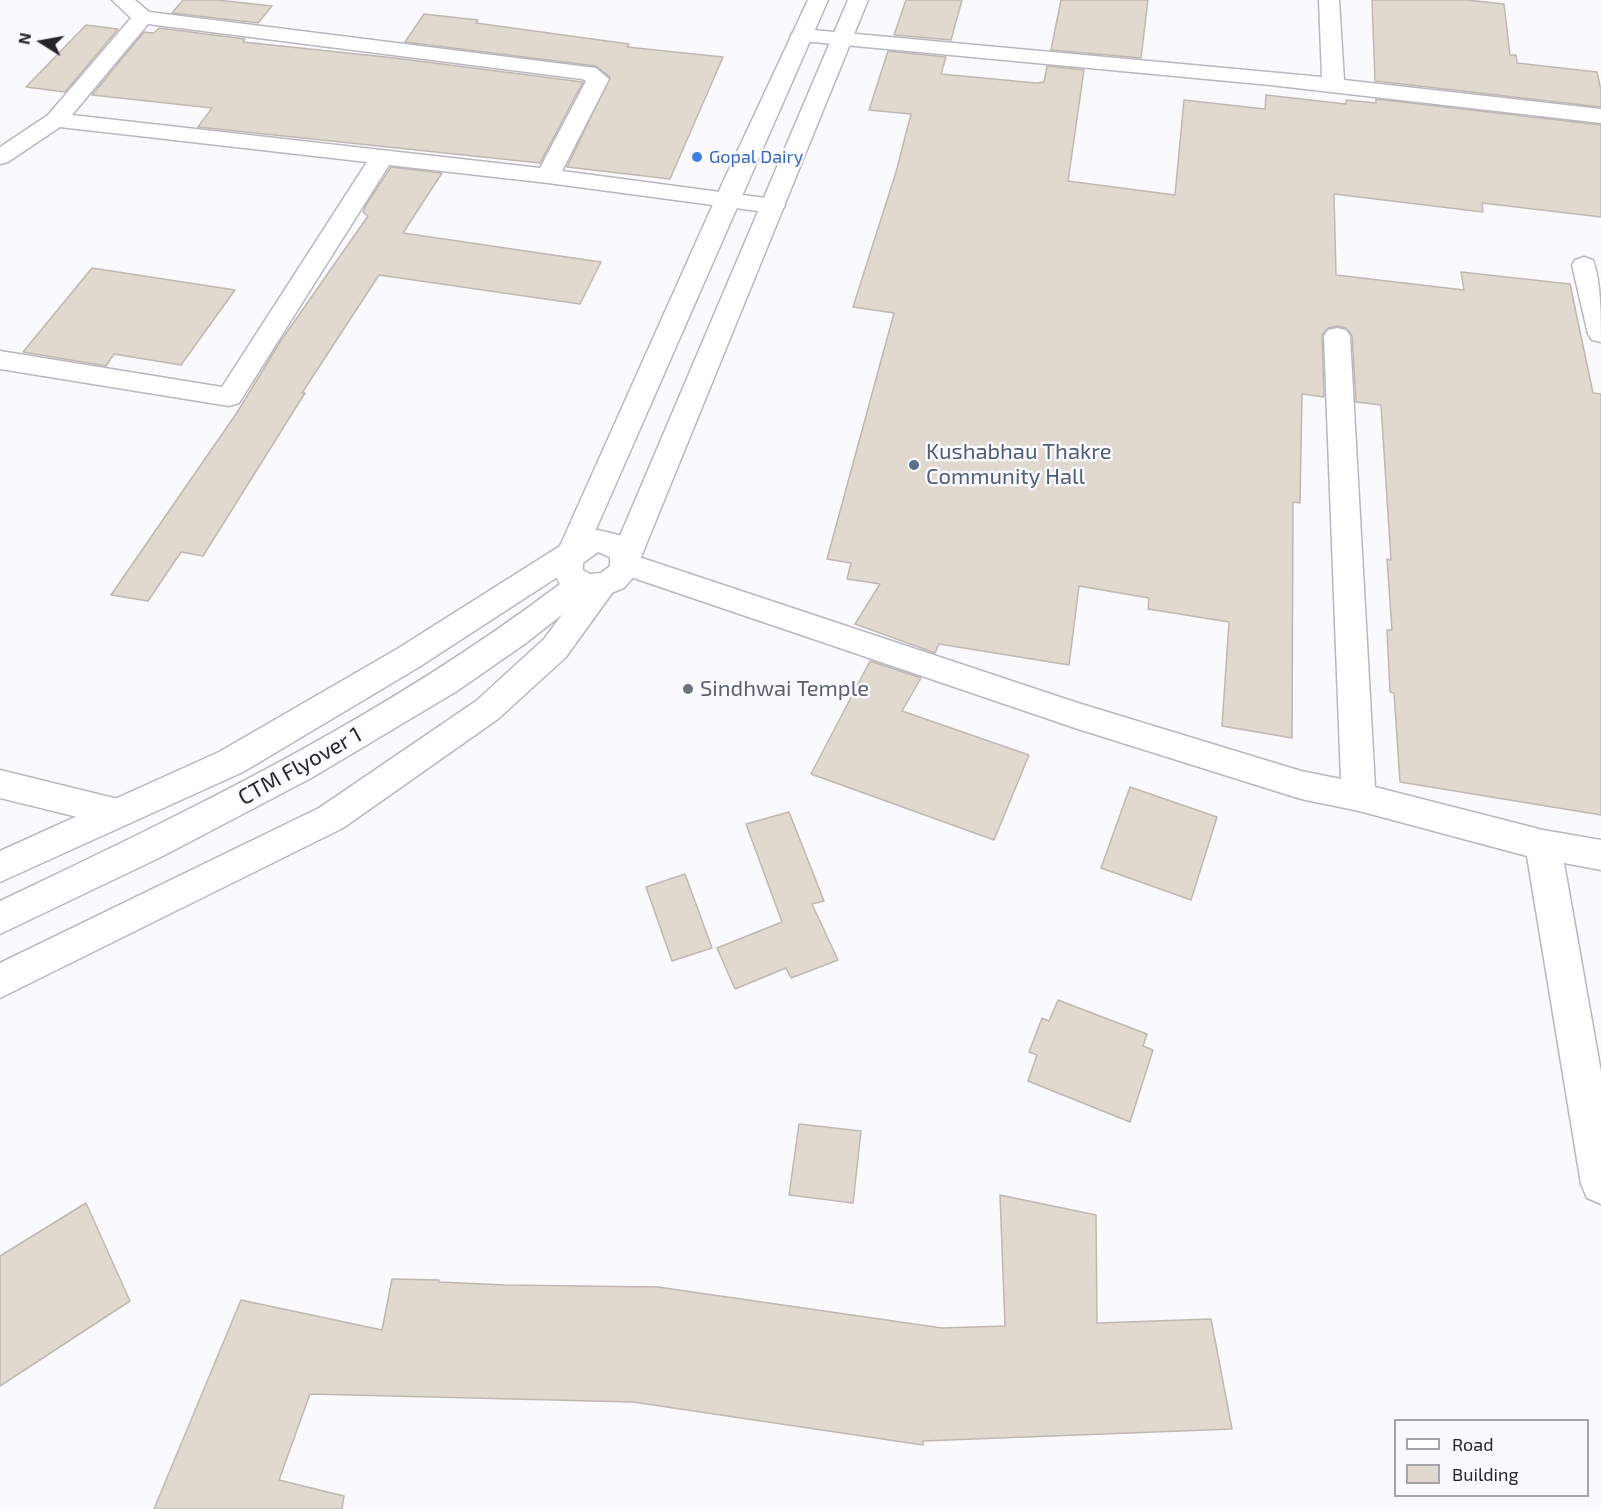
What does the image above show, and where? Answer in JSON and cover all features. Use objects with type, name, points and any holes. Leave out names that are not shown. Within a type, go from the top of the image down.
[{"type":"street","points":[[122,0],[143,16],[588,73],[598,79],[548,176]]},
{"type":"street","points":[[818,0],[727,200],[572,553],[567,567],[569,573],[591,584],[618,578],[626,561],[858,0]]},
{"type":"street","points":[[1329,0],[1333,84]]},
{"type":"street","points":[[0,157],[56,120],[143,16]]},
{"type":"street","points":[[802,35],[1333,84],[1601,116]]},
{"type":"street","points":[[56,120],[383,156],[773,206]]},
{"type":"street","points":[[0,360],[229,397],[383,156]]},
{"type":"street","points":[[1584,265],[1601,334]]},
{"type":"street","points":[[1337,336],[1359,797]]},
{"type":"street","points":[[634,416],[683,422]]},
{"type":"street","points":[[0,867],[231,762],[408,658],[588,543],[607,542],[616,545],[626,561],[1078,716],[1301,785],[1359,797],[1543,845],[1601,855]]},
{"type":"street","points":[[0,981],[331,818],[487,710],[555,648],[591,584]]},
{"type":"street","name":"CTM Flyover 1","points":[[0,918],[204,820],[329,752],[440,685],[591,584]]},
{"type":"street","points":[[0,784],[118,813]]},
{"type":"street","points":[[1543,845],[1601,1184]]},
{"type":"building","points":[[183,0],[217,0],[272,6],[258,23],[172,13]]},
{"type":"building","points":[[906,0],[962,0],[951,40],[894,35]]},
{"type":"building","points":[[1061,0],[1148,0],[1141,58],[1051,50]]},
{"type":"building","points":[[1372,0],[1467,0],[1504,4],[1510,55],[1516,55],[1517,63],[1597,72],[1601,90],[1601,107],[1375,81]]},
{"type":"building","points":[[424,14],[478,20],[476,23],[629,44],[627,47],[723,57],[670,179],[567,167],[610,77],[596,66],[405,42]]},
{"type":"building","points":[[86,25],[118,29],[65,92],[26,87]]},
{"type":"building","points":[[159,28],[245,39],[243,42],[395,58],[583,82],[540,163],[198,127],[212,108],[92,95],[144,32],[154,33]]},
{"type":"building","points":[[888,51],[946,57],[941,74],[1036,83],[1044,82],[1047,66],[1084,70],[1068,181],[1175,195],[1184,100],[1265,109],[1266,95],[1346,104],[1346,100],[1376,103],[1376,99],[1601,125],[1601,217],[1482,203],[1483,212],[1334,194],[1336,275],[1464,290],[1461,272],[1570,284],[1593,393],[1601,394],[1601,815],[1400,782],[1394,693],[1390,692],[1387,630],[1392,630],[1387,559],[1391,560],[1381,405],[1356,402],[1352,336],[1346,328],[1337,326],[1328,328],[1322,335],[1324,397],[1302,394],[1300,503],[1293,502],[1292,738],[1222,726],[1229,622],[1148,609],[1149,598],[1079,586],[1069,665],[939,644],[935,653],[855,624],[880,584],[847,579],[851,563],[827,559],[894,313],[853,307],[896,172],[911,114],[869,110]]},
{"type":"building","points":[[391,167],[442,173],[403,233],[601,262],[580,304],[379,275],[302,393],[305,393],[203,556],[181,552],[148,601],[111,595],[238,411],[280,342],[368,216],[363,212],[366,205]]},
{"type":"building","points":[[92,268],[235,290],[181,365],[114,354],[106,366],[23,352]]},
{"type":"building","points":[[870,661],[921,678],[902,711],[1029,755],[994,840],[811,774]]},
{"type":"building","points":[[1130,787],[1217,817],[1191,900],[1101,868]]},
{"type":"building","points":[[789,812],[824,901],[812,904],[838,960],[791,978],[786,968],[735,989],[717,948],[782,922],[746,824]]},
{"type":"building","points":[[685,874],[712,948],[672,961],[646,887]]},
{"type":"building","points":[[1058,1000],[1147,1034],[1143,1046],[1153,1050],[1130,1122],[1028,1081],[1037,1055],[1029,1052],[1042,1018],[1049,1021]]},
{"type":"building","points":[[799,1124],[861,1131],[853,1203],[789,1195]]},
{"type":"building","points":[[1000,1195],[1096,1215],[1097,1323],[1211,1319],[1232,1429],[923,1441],[923,1445],[633,1402],[310,1394],[279,1480],[344,1496],[342,1509],[154,1509],[241,1300],[382,1330],[392,1279],[505,1285],[658,1287],[942,1328],[1005,1326]]},
{"type":"building","points":[[86,1203],[130,1301],[0,1386],[0,1256]]},
{"type":"place","name":"Gopal Dairy","points":[[697,157]]},
{"type":"place","name":"Kushabhau Thakre Community Hall","points":[[914,465]]},
{"type":"place","name":"Sindhwai Temple","points":[[688,689]]}]
